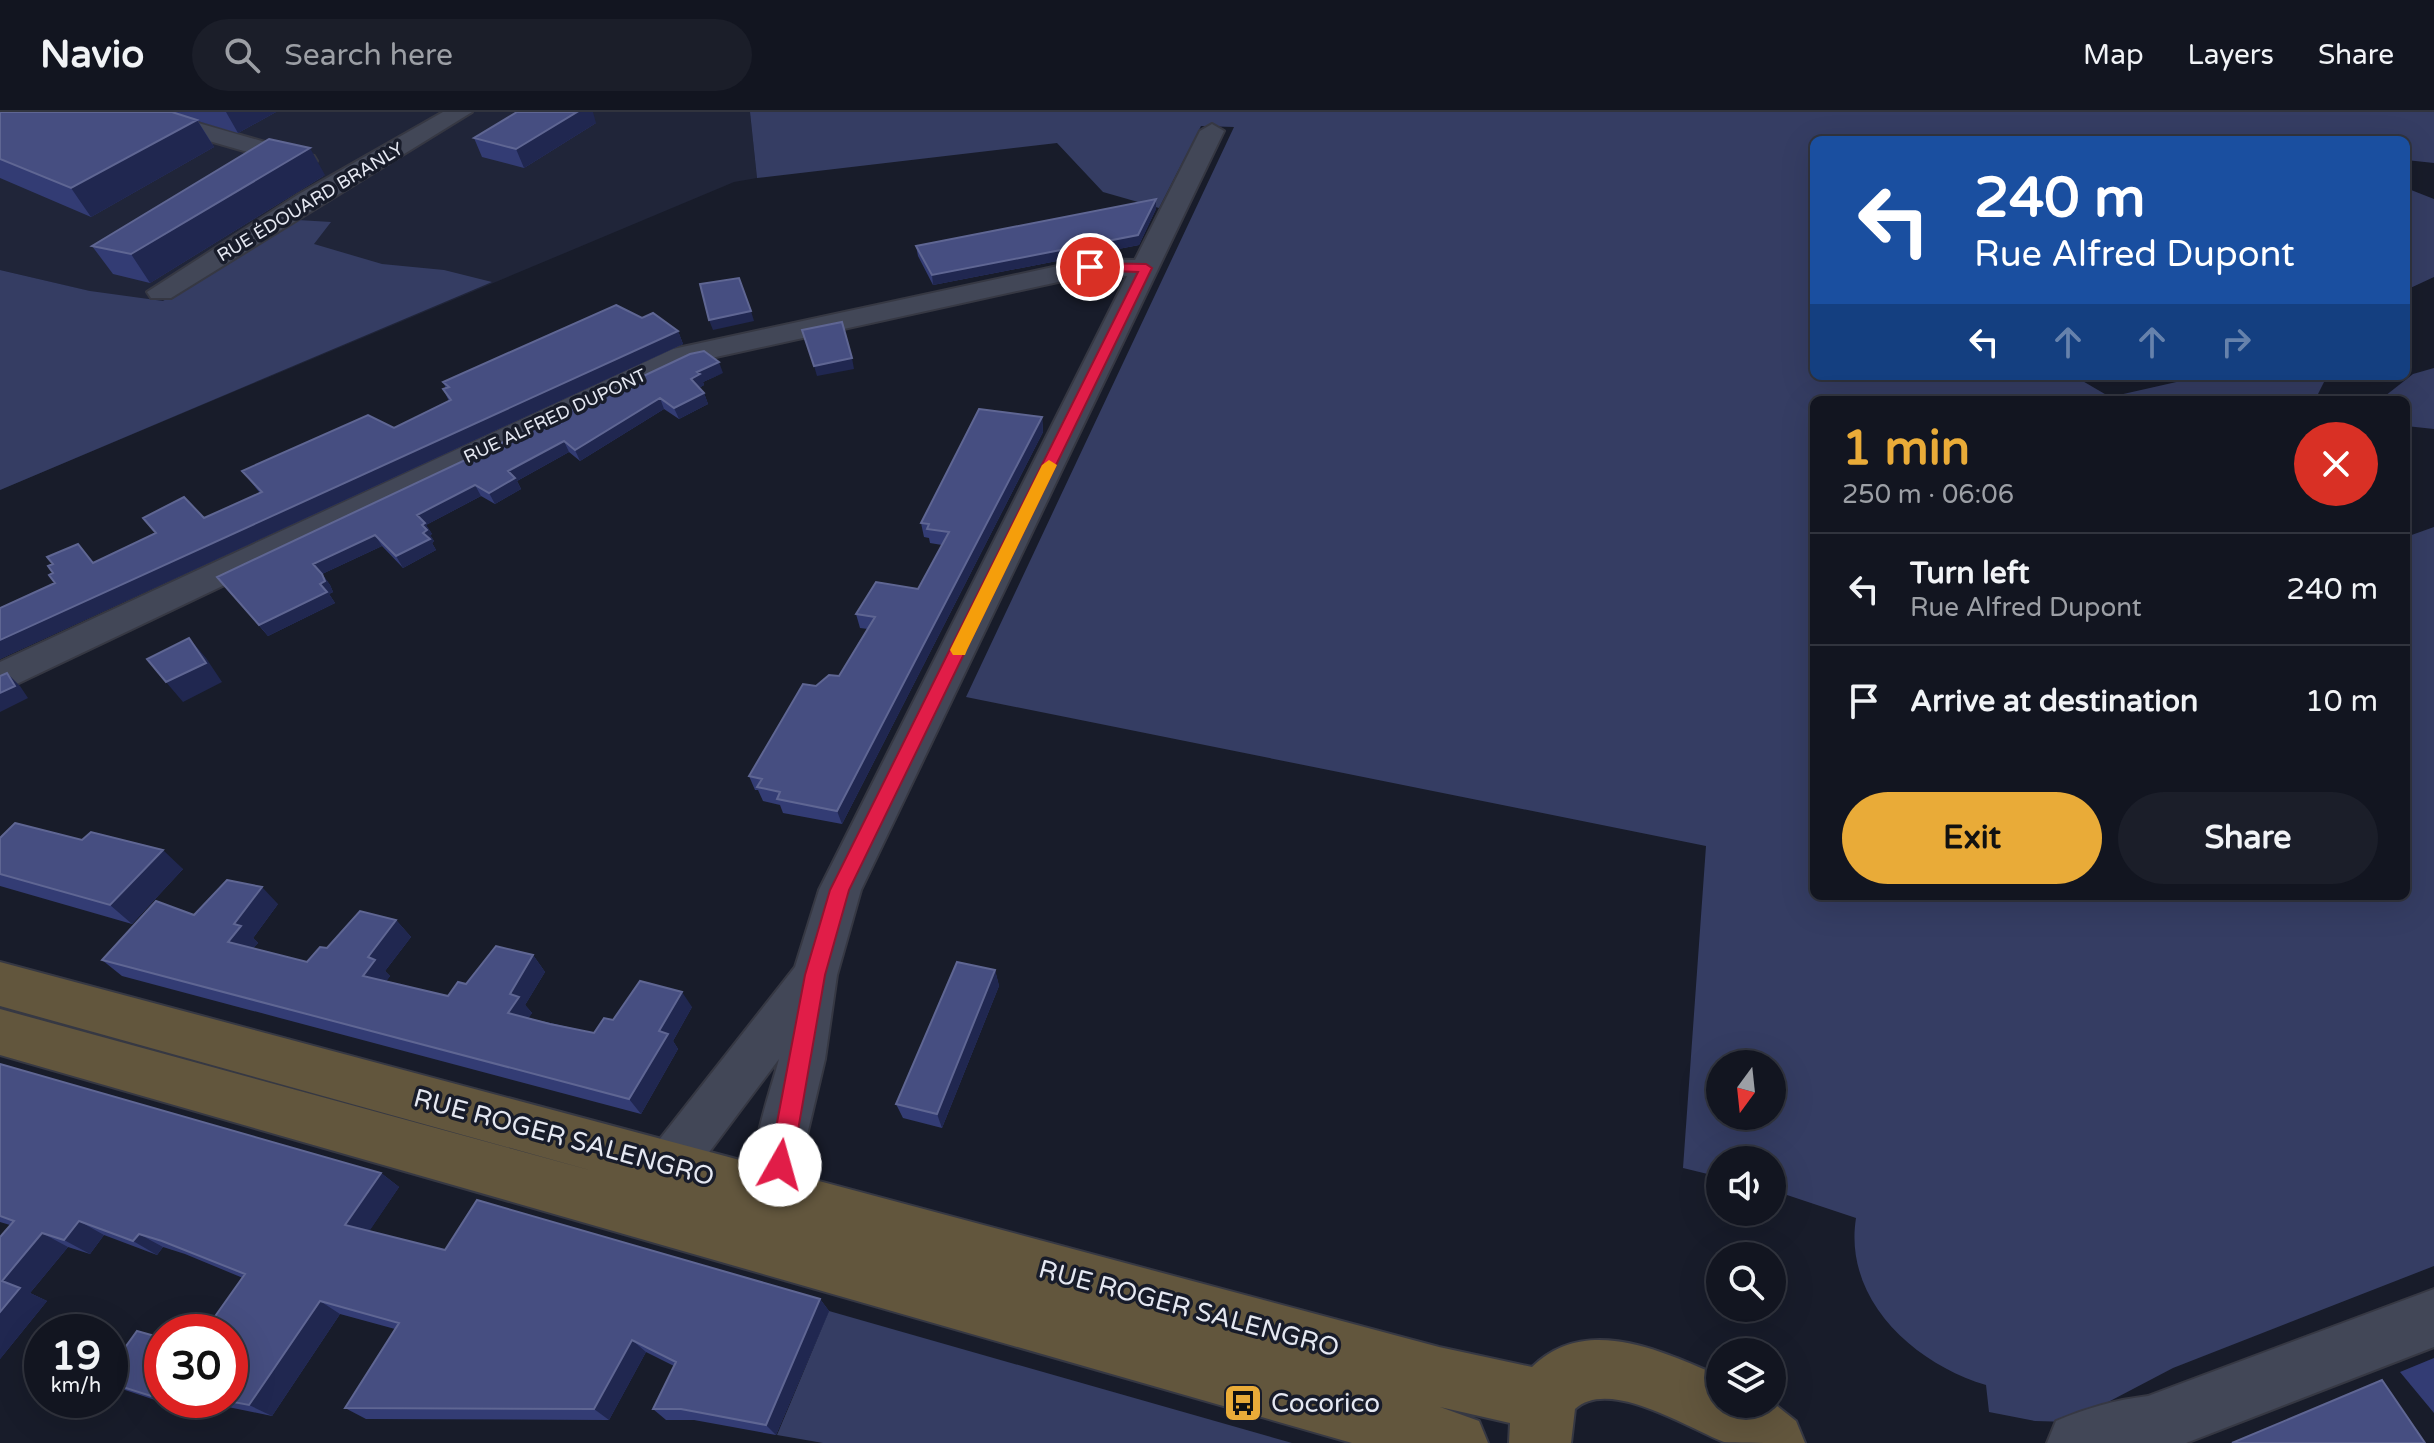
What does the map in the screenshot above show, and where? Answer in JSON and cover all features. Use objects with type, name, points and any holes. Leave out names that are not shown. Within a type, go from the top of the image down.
[{"type":"main road","name":"RUE ROGER SALENGRO","points":[[0,984],[1439,1377],[1543,1422]]},
{"type":"main road","points":[[0,1032],[1064,1329],[1457,1443]]},
{"type":"main road","points":[[1543,1422],[1565,1376],[1585,1368],[1605,1367],[1739,1416],[1762,1429],[1774,1443]]},
{"type":"street","points":[[134,112],[267,153],[360,172]]},
{"type":"street","name":"RUE ÉDOUARD BRANLY","points":[[161,292],[308,199],[460,112]]},
{"type":"street","points":[[778,1195],[783,1135],[802,1059],[815,975],[840,890],[1212,131]]},
{"type":"street","name":"RUE ALFRED DUPONT","points":[[0,678],[684,355],[1090,267],[1146,268]]},
{"type":"street","points":[[669,1166],[815,975]]},
{"type":"street","points":[[2078,1443],[2106,1432],[2141,1435],[2434,1318]]},
{"type":"shaded area","points":[[0,112],[750,112],[757,178],[734,182],[0,490],[89,291],[0,270]]},
{"type":"shaded area","points":[[750,112],[2434,112],[2434,163],[2410,160],[2410,136],[1810,136],[1810,380],[2081,380],[2108,396],[1810,396],[1810,900],[2410,900],[2410,536],[2434,527],[2434,1266],[2173,1368],[2070,1422],[2035,1421],[1989,1412],[1986,1385],[1934,1362],[1910,1345],[1873,1301],[1861,1276],[1855,1248],[1856,1218],[1786,1195],[1786,1146],[1706,1146],[1706,1174],[1683,1168],[1706,846],[966,697],[1234,127],[1201,126],[1159,208],[1103,192],[1057,143],[757,178]]},
{"type":"shaded area","points":[[2410,190],[2434,199],[2434,277],[2410,288]]},
{"type":"shaded area","points":[[298,220],[331,222],[314,244],[382,264],[444,270],[492,282],[0,490],[0,270],[90,291],[163,301]]},
{"type":"shaded area","points":[[2434,368],[2434,429],[2410,426],[2410,396],[2385,396],[2405,380],[2410,380],[2413,374]]},
{"type":"shaded area","points":[[2185,380],[2325,380],[2317,396],[2114,396]]},
{"type":"shaded area","points":[[829,1311],[1292,1443],[823,1443],[777,1435]]},
{"type":"building","points":[[0,112],[172,112],[197,120],[71,188],[0,159]]},
{"type":"building","points":[[517,112],[577,112],[516,149],[474,138]]},
{"type":"building","points":[[269,139],[310,148],[131,254],[92,246]]},
{"type":"building","points":[[1156,199],[1138,235],[932,275],[916,246]]},
{"type":"building","points":[[739,278],[751,311],[709,320],[700,284]]},
{"type":"building","points":[[616,305],[642,318],[653,313],[678,331],[0,640],[0,608],[55,583],[49,575],[53,573],[48,566],[53,564],[47,557],[78,544],[93,563],[156,533],[143,518],[184,497],[204,518],[262,492],[242,471],[368,415],[394,428],[451,400],[443,389],[449,387],[443,382]]},
{"type":"building","points":[[842,322],[852,358],[814,366],[802,330]]},
{"type":"building","points":[[704,351],[719,362],[697,372],[700,374],[691,379],[704,393],[674,408],[660,398],[575,450],[564,441],[508,471],[515,478],[489,493],[475,485],[417,515],[425,523],[422,525],[427,530],[423,533],[430,539],[396,556],[375,535],[313,564],[322,574],[325,581],[320,584],[327,592],[259,625],[217,577],[690,354]]},
{"type":"building","points":[[979,409],[1042,417],[837,811],[777,799],[780,792],[757,787],[762,779],[749,776],[803,684],[816,686],[829,675],[839,676],[875,617],[856,614],[876,582],[918,589],[949,532],[927,529],[929,524],[921,523]]},
{"type":"building","points":[[189,638],[206,663],[166,682],[147,659]]},
{"type":"building","points":[[7,673],[15,686],[0,693],[0,676]]},
{"type":"building","points":[[15,823],[82,840],[91,832],[163,850],[110,905],[0,874],[0,838]]},
{"type":"building","points":[[227,880],[262,887],[234,924],[241,926],[228,942],[307,962],[320,947],[327,948],[360,911],[396,920],[368,957],[375,960],[363,976],[448,996],[458,982],[466,984],[496,946],[533,955],[510,994],[519,997],[508,1013],[550,1024],[594,1033],[604,1018],[613,1020],[640,981],[682,992],[659,1031],[668,1034],[629,1099],[102,960],[156,901],[194,915]]},
{"type":"building","points":[[957,962],[995,970],[937,1114],[896,1104]]},
{"type":"building","points":[[0,1064],[381,1173],[345,1225],[445,1250],[477,1200],[820,1299],[766,1425],[681,1409],[653,1409],[676,1362],[632,1340],[594,1409],[345,1408],[399,1323],[320,1301],[249,1405],[248,1314],[217,1314],[245,1274],[162,1241],[139,1234],[133,1241],[79,1221],[64,1240],[42,1233],[2,1281],[20,1288],[0,1312],[0,1237],[14,1221],[0,1216]]},
{"type":"building","points":[[137,1331],[144,1333],[144,1394],[128,1389],[128,1343]]},
{"type":"building","points":[[2382,1380],[2425,1443],[2232,1443]]},
{"type":"slow traffic","points":[[959,650],[1049,465]]},
{"type":"place","name":"Cocorico","points":[[1243,1403]]},
{"type":"route","points":[[780,1165],[783,1135],[802,1059],[815,975],[840,890],[1146,268],[1090,267]]}]
